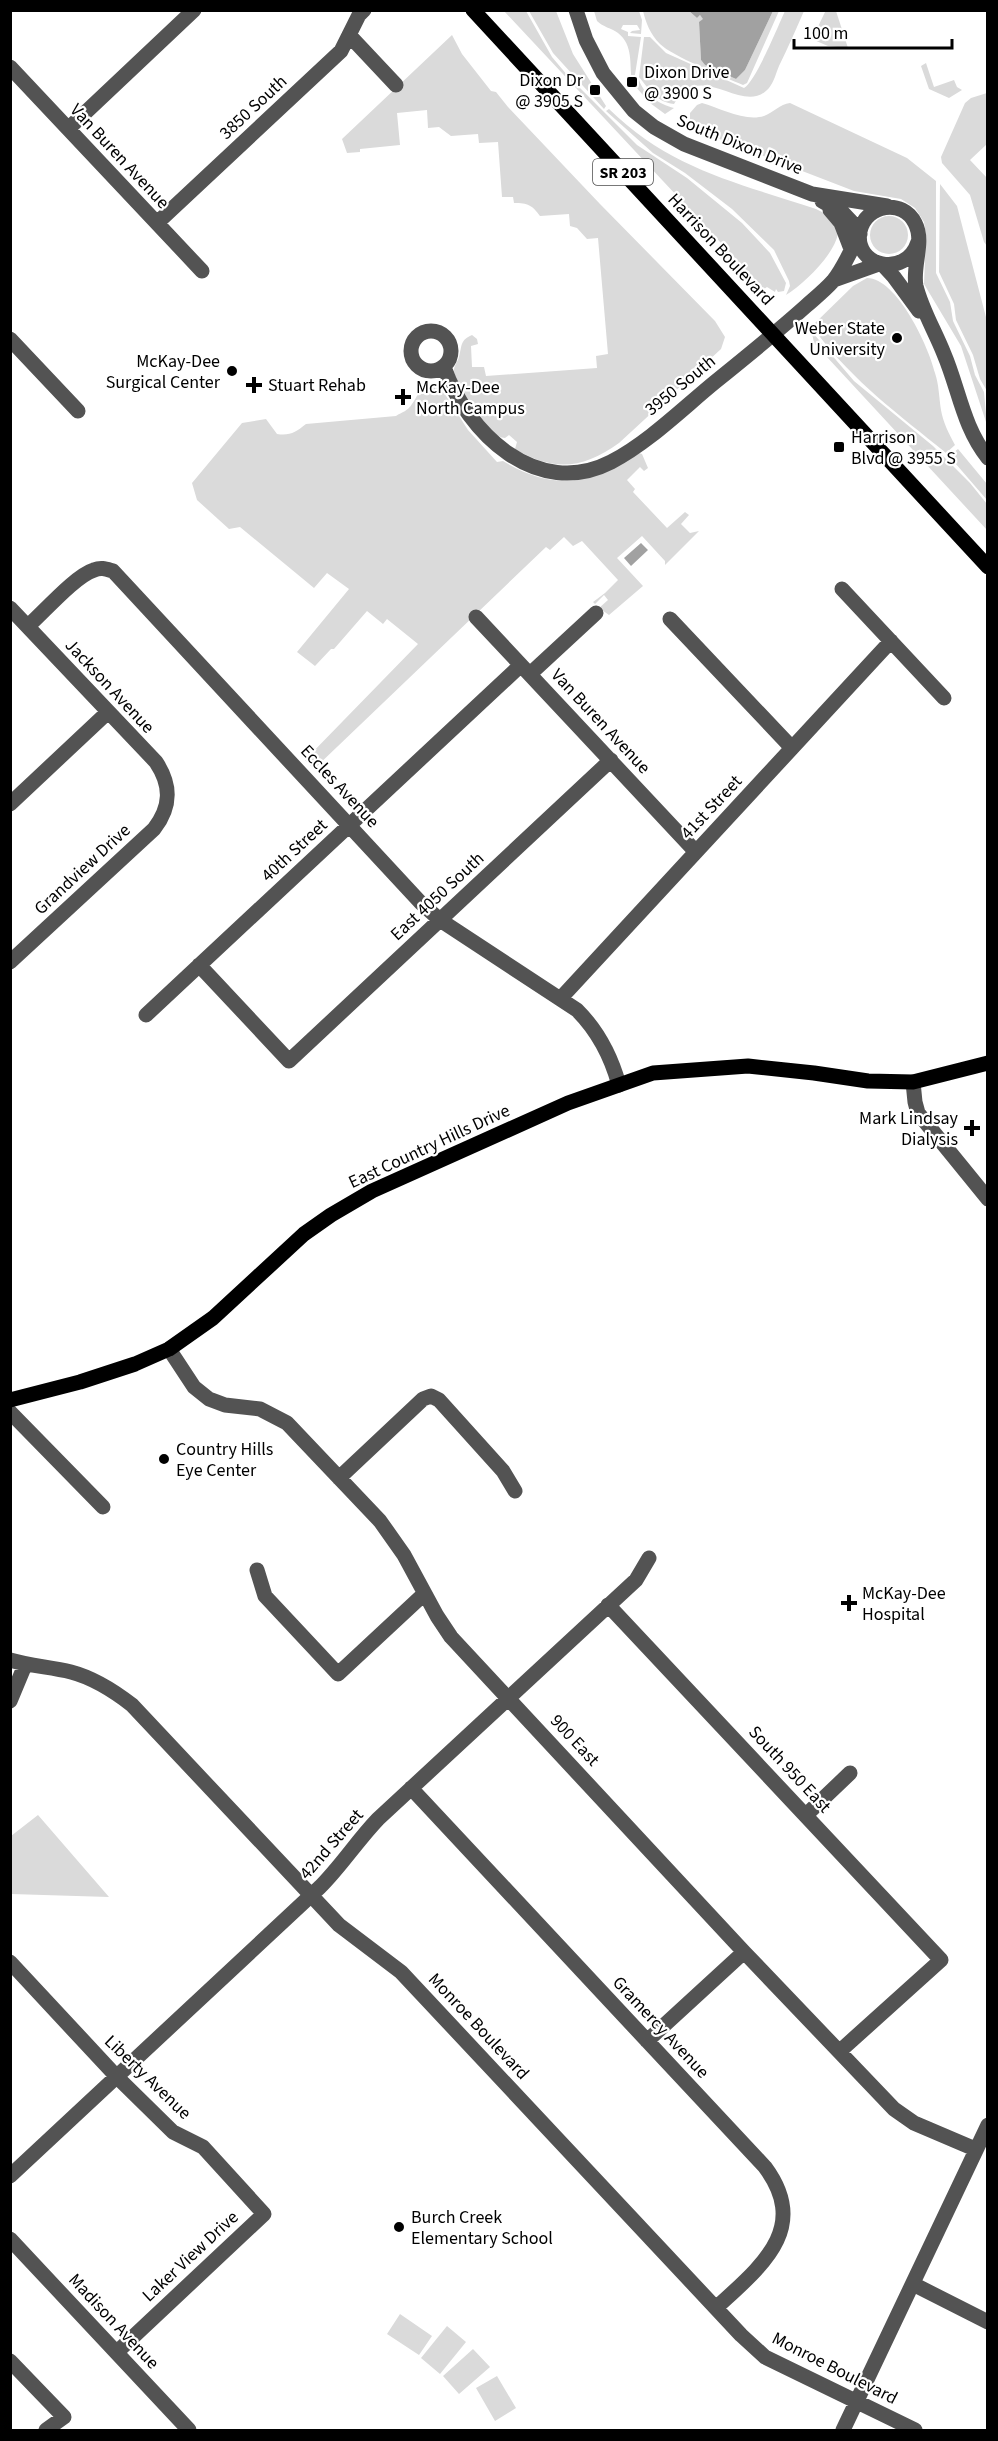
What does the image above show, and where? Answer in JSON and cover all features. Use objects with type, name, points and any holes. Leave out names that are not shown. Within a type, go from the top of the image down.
[{"type":"main road","name":"Harrison Boulevard","points":[[473,10],[987,567]]},
{"type":"main road","points":[[913,1082],[987,1063]]},
{"type":"main road","name":"East Country Hills Drive","points":[[10,1400],[80,1382],[135,1364],[169,1349],[213,1318],[304,1234],[331,1215],[382,1186],[568,1104],[653,1073],[748,1066],[814,1072],[868,1081],[913,1082]]},
{"type":"street","points":[[69,128],[194,10]]},
{"type":"street","name":"3850 South","points":[[157,223],[341,51],[364,10]]},
{"type":"street","name":"South Dixon Drive","points":[[576,10],[586,40],[603,73],[620,96],[642,119],[684,144],[816,197],[843,213],[860,232]]},
{"type":"street","points":[[349,35],[396,85]]},
{"type":"street","name":"Van Buren Avenue","points":[[10,67],[202,271]]},
{"type":"street","points":[[816,197],[841,223],[851,249]]},
{"type":"street","name":"South Dixon Drive","points":[[816,197],[890,207]]},
{"type":"street","points":[[834,280],[865,220],[873,212],[890,207],[903,210],[912,218],[918,229],[916,286],[944,354],[968,426],[987,458]]},
{"type":"street","points":[[860,232],[861,244],[866,254],[880,264],[904,290],[934,333]]},
{"type":"street","points":[[834,280],[880,264],[897,264],[907,260],[914,252],[918,242]]},
{"type":"street","name":"3950 South","points":[[444,367],[452,389],[474,424],[491,442],[536,468],[562,473],[586,471],[610,462],[642,442],[773,334],[834,280]]},
{"type":"street","points":[[10,339],[78,411]]},
{"type":"street","name":"Eccles Avenue","points":[[28,626],[78,580],[93,570],[104,568],[113,571],[411,893],[440,920],[577,1010],[597,1032],[610,1056],[619,1085]]},
{"type":"street","points":[[842,589],[944,699]]},
{"type":"street","name":"Jackson Avenue","points":[[10,608],[156,762],[167,786],[169,798]]},
{"type":"street","name":"40th Street","points":[[146,1015],[349,824],[525,669],[596,613]]},
{"type":"street","name":"Van Buren Avenue","points":[[476,617],[696,852]]},
{"type":"street","points":[[670,619],[792,748]]},
{"type":"street","name":"41st Street","points":[[560,999],[891,641]]},
{"type":"street","points":[[10,804],[108,712]]},
{"type":"street","name":"East 4050 South","points":[[199,965],[289,1061],[611,760]]},
{"type":"street","name":"Grandview Drive","points":[[10,962],[154,829],[166,809],[169,798]]},
{"type":"street","points":[[913,1082],[918,1113],[987,1199]]},
{"type":"street","name":"900 East","points":[[169,1349],[194,1388],[208,1399],[225,1405],[260,1409],[287,1423],[380,1521],[404,1555],[424,1594],[451,1637],[744,1952],[894,2109],[914,2123],[975,2149]]},
{"type":"street","points":[[339,1478],[423,1399],[431,1396],[439,1400],[503,1471],[515,1491]]},
{"type":"street","points":[[10,1412],[103,1507]]},
{"type":"street","name":"42nd Street","points":[[10,2176],[311,1896],[336,1871],[358,1840],[411,1788],[636,1580],[649,1558]]},
{"type":"street","points":[[257,1570],[265,1596],[338,1674],[424,1594]]},
{"type":"street","name":"South 950 East","points":[[608,1605],[941,1960],[840,2051]]},
{"type":"street","points":[[10,1701],[18,1662]]},
{"type":"street","name":"Monroe Boulevard","points":[[18,1662],[70,1672],[95,1681],[132,1705],[339,1925],[402,1972],[716,2308],[765,2357],[915,2430]]},
{"type":"street","points":[[806,1815],[850,1773]]},
{"type":"street","name":"Gramercy Avenue","points":[[411,1788],[765,2167],[781,2193],[783,2217],[779,2240],[758,2268],[716,2308]]},
{"type":"street","points":[[647,2041],[744,1952]]},
{"type":"street","name":"Liberty Avenue","points":[[10,1962],[117,2077],[173,2132],[203,2147],[264,2214]]},
{"type":"street","points":[[843,2430],[987,2125]]},
{"type":"street","name":"Laker View Drive","points":[[117,2352],[264,2214]]},
{"type":"street","name":"Madison Avenue","points":[[10,2239],[189,2430]]},
{"type":"street","points":[[913,2284],[987,2322]]},
{"type":"street","points":[[10,2361],[64,2417],[46,2430]]},
{"type":"shaded area","points":[[773,10],[745,70],[736,79],[705,65],[701,60],[699,22],[703,19],[700,15],[697,18],[689,11]]},
{"type":"shaded area","points":[[826,10],[836,11],[848,48],[828,46],[814,40],[813,37]]},
{"type":"shaded area","points":[[504,11],[526,11],[552,57],[637,145],[687,178],[742,223],[770,253],[786,283],[784,291],[778,292],[776,289],[775,292],[767,287],[764,289]]},
{"type":"shaded area","points":[[529,11],[556,11],[573,54],[606,106],[604,109],[553,53]]},
{"type":"shaded area","points":[[594,11],[639,11],[642,20],[641,34],[630,33],[640,30],[637,25],[623,25],[621,29],[628,32],[628,36],[641,37],[634,81],[632,81],[627,44],[618,33],[597,21]]},
{"type":"shaded area","points":[[643,11],[689,11],[697,18],[700,15],[704,19],[699,23],[701,60],[705,65],[736,79],[745,70],[773,11],[779,11],[747,83],[743,85],[666,49],[651,32]]},
{"type":"shaded area","points":[[785,11],[804,11],[772,83],[759,95],[747,97],[709,86],[696,86],[684,91],[674,104],[658,98],[639,77],[644,37],[650,37],[666,53],[744,88],[760,65]]},
{"type":"shaded area","points":[[452,35],[462,54],[491,91],[496,92],[600,204],[715,321],[725,337],[721,349],[619,443],[606,452],[581,462],[556,464],[515,449],[517,442],[509,435],[505,438],[499,436],[474,410],[460,387],[454,370],[463,341],[472,335],[477,339],[478,344],[471,346],[472,367],[484,367],[486,376],[597,368],[596,356],[608,354],[598,238],[587,239],[577,228],[570,226],[569,214],[540,216],[529,205],[514,203],[513,197],[502,197],[498,142],[479,143],[478,134],[451,136],[439,127],[428,128],[427,110],[397,113],[400,145],[360,149],[360,152],[347,153],[342,139]]},
{"type":"shaded area","points":[[926,63],[934,87],[954,80],[957,87],[962,90],[949,98],[929,89],[921,66]]},
{"type":"shaded area","points":[[639,80],[644,90],[653,98],[674,108],[665,114],[650,103],[635,86]]},
{"type":"shaded area","points":[[987,93],[987,144],[970,160],[987,178],[987,246],[970,195],[942,163],[941,157],[965,103],[971,98]]},
{"type":"shaded area","points":[[702,103],[733,114],[757,117],[767,115],[790,103],[907,158],[936,181],[936,273],[950,302],[953,321],[984,392],[987,425],[961,346],[924,284],[926,235],[924,222],[915,208],[901,199],[854,191],[696,130],[690,122],[690,113]]},
{"type":"shaded area","points":[[609,109],[656,146],[681,160],[732,182],[816,209],[830,216],[838,233],[831,250],[810,276],[786,295],[790,286],[789,281],[774,250],[732,209],[685,173],[653,153],[606,111]]},
{"type":"shaded area","points":[[940,184],[957,206],[987,321],[987,391],[956,320],[954,304],[939,272]]},
{"type":"shaded area","points":[[889,216],[903,221],[908,235],[903,249],[889,254],[875,249],[870,235],[875,221]]},
{"type":"shaded area","points":[[867,278],[878,281],[900,301],[926,347],[932,361],[943,419],[955,445],[946,453],[861,382],[812,326],[853,286]]},
{"type":"shaded area","points":[[812,333],[854,381],[933,446],[970,483],[987,504],[987,530],[814,343]]},
{"type":"shaded area","points":[[428,385],[441,388],[468,430],[497,462],[503,461],[539,477],[572,480],[589,477],[622,464],[639,453],[642,454],[648,468],[644,471],[640,467],[627,480],[635,489],[633,492],[667,528],[685,512],[689,515],[681,524],[690,533],[699,531],[665,565],[665,561],[642,536],[617,558],[643,586],[609,615],[599,608],[608,600],[604,595],[595,604],[593,602],[618,580],[582,541],[573,546],[564,537],[550,550],[546,547],[314,769],[305,760],[418,644],[387,619],[383,624],[367,611],[334,649],[331,649],[315,666],[297,652],[349,589],[327,573],[314,588],[240,527],[229,529],[197,500],[192,483],[242,423],[266,419],[277,434],[289,434],[306,424],[396,416],[409,408],[420,391]]},
{"type":"shaded area","points":[[958,449],[987,484],[987,500],[949,456]]},
{"type":"shaded area","points":[[641,543],[648,550],[631,566],[624,558]]},
{"type":"shaded area","points":[[38,1815],[109,1897],[11,1894],[11,1836]]},
{"type":"shaded area","points":[[400,2314],[432,2336],[419,2355],[387,2334]]},
{"type":"shaded area","points":[[447,2326],[466,2342],[440,2374],[421,2358]]},
{"type":"shaded area","points":[[473,2349],[490,2367],[459,2394],[443,2376]]},
{"type":"shaded area","points":[[497,2376],[516,2408],[495,2421],[476,2388]]},
{"type":"place","name":"Dixon Drive @ 3900 S","points":[[632,82]]},
{"type":"place","name":"Dixon Dr @ 3905 S","points":[[595,90]]},
{"type":"place","name":"Weber State University","points":[[897,338]]},
{"type":"place","name":"McKay-Dee Surgical Center","points":[[232,371]]},
{"type":"place","name":"Stuart Rehab","points":[[254,385]]},
{"type":"place","name":"McKay-Dee North Campus","points":[[403,397]]},
{"type":"place","name":"Harrison Blvd @ 3955 S","points":[[839,447]]},
{"type":"place","name":"Mark Lindsay Dialysis","points":[[972,1128]]},
{"type":"place","name":"Country Hills Eye Center","points":[[164,1459]]},
{"type":"place","name":"McKay-Dee Hospital","points":[[849,1603]]},
{"type":"place","name":"Burch Creek Elementary School","points":[[399,2227]]}]
